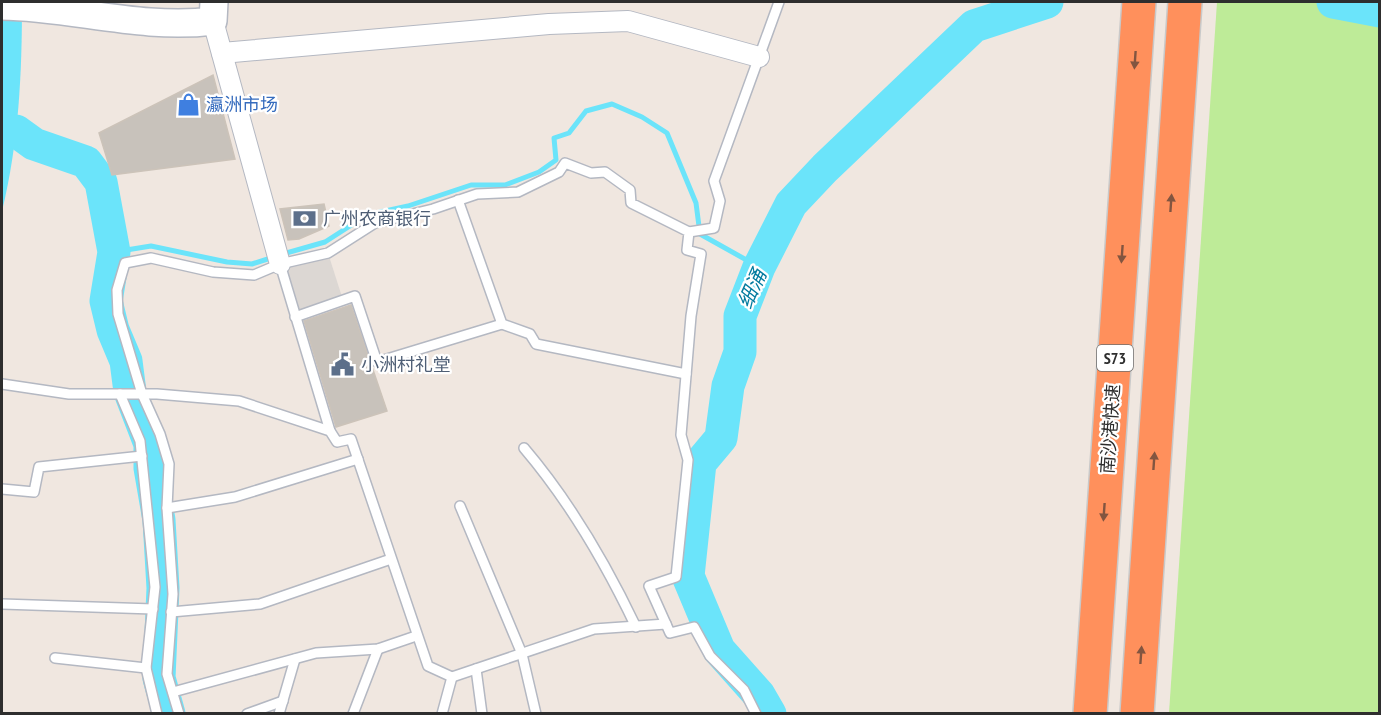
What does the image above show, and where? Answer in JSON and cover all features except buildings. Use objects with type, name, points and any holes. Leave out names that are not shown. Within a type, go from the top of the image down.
[{"type":"highway","name":"南沙港快速","points":[[1090,714],[1139,2]]},
{"type":"highway","name":"S73","points":[[1137,714],[1185,2]]},
{"type":"main road","points":[[2,6],[34,7],[160,24],[214,11]]},
{"type":"street","points":[[214,11],[222,53],[280,264]]},
{"type":"street","points":[[222,53],[549,24],[628,21],[759,57]]},
{"type":"lane","points":[[179,714],[168,674],[173,594],[168,508],[169,464],[160,434],[142,394],[118,314],[117,290],[125,263],[151,258],[213,272],[254,274],[280,264],[328,253],[375,223],[477,194],[518,192],[559,172],[565,163],[591,173],[605,172],[630,190],[631,203],[689,232],[714,228],[720,201],[714,181],[779,2]]},
{"type":"lane","points":[[458,200],[501,324]]},
{"type":"lane","points":[[689,232],[687,250],[701,254],[691,316],[681,435],[688,460],[676,577],[649,586],[670,633],[694,627],[710,656],[744,690],[756,714]]},
{"type":"lane","points":[[280,264],[330,431],[337,442],[351,439],[428,666],[452,677],[594,629],[666,624]]},
{"type":"lane","points":[[295,317],[355,296],[377,362],[501,324],[530,334],[536,344],[686,374]]},
{"type":"lane","points":[[2,384],[69,394],[142,394],[239,401],[330,431]]},
{"type":"lane","points":[[120,394],[140,441],[142,456],[155,587],[146,669],[157,714]]},
{"type":"lane","points":[[524,448],[539,466],[608,567],[636,627]]},
{"type":"lane","points":[[2,489],[34,492],[39,466],[142,456]]},
{"type":"lane","points":[[168,508],[235,497],[358,459]]},
{"type":"lane","points":[[460,506],[522,654],[537,714]]},
{"type":"lane","points":[[171,612],[260,604],[391,559]]},
{"type":"lane","points":[[2,604],[153,609]]},
{"type":"lane","points":[[173,692],[295,659],[345,649],[378,649],[416,636]]},
{"type":"lane","points":[[353,714],[378,649]]},
{"type":"lane","points":[[55,658],[146,669]]},
{"type":"lane","points":[[279,714],[295,659]]},
{"type":"lane","points":[[476,669],[482,714]]},
{"type":"lane","points":[[442,714],[452,677]]},
{"type":"lane","points":[[247,714],[282,700]]},
{"type":"green space","points":[[1217,2],[1379,2],[1379,713],[1169,713]]},
{"type":"shaded area","points":[[328,253],[343,300],[295,317],[280,264]]},
{"type":"water","points":[[2,2],[22,2],[16,133],[2,211]]},
{"type":"waterway","name":"细涌","points":[[770,714],[759,695],[719,650],[688,576],[700,463],[721,438],[728,386],[740,352],[740,316],[759,267],[791,204],[825,168],[974,26],[1047,2]]},
{"type":"waterway","points":[[1333,2],[1380,11]]},
{"type":"waterway","points":[[283,254],[325,242],[367,215],[408,206],[471,185],[505,185],[539,172],[556,160],[554,138],[569,133],[586,111],[612,104],[642,117],[667,133],[696,203],[700,234],[759,267]]},
{"type":"waterway","points":[[16,131],[34,144],[86,162],[101,182],[114,252],[106,301],[113,330],[126,361],[130,392],[150,444],[150,468],[159,520],[163,588],[159,678],[169,714]]},
{"type":"waterway","points":[[114,252],[151,246],[227,262],[252,264],[274,257]]},
{"type":"place","name":"瀛洲市场","points":[[188,104]]},
{"type":"place","name":"广州农商银行","points":[[305,218]]},
{"type":"place","name":"小洲村礼堂","points":[[343,364]]}]
